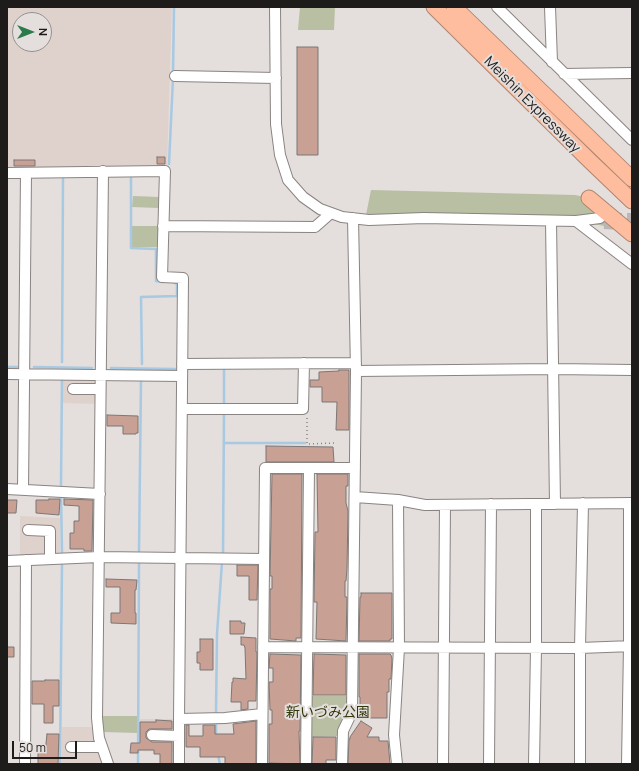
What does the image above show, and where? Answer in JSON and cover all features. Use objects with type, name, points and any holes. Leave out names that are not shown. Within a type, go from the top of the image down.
[{"type":"highway","name":"Meishin Expressway","points":[[434,7],[632,201]]},
{"type":"highway","name":"Meishin Expressway","points":[[454,7],[632,179]]},
{"type":"highway","points":[[589,198],[632,234]]},
{"type":"street","points":[[275,7],[277,132],[280,155],[288,180],[303,197],[320,209],[342,217],[369,220],[424,218],[602,221]]},
{"type":"street","points":[[497,7],[632,140]]},
{"type":"street","points":[[550,7],[552,62]]},
{"type":"street","points":[[564,74],[632,73]]},
{"type":"street","points":[[175,76],[276,78]]},
{"type":"street","points":[[7,173],[165,170],[162,277],[183,278],[179,764]]},
{"type":"street","points":[[23,490],[26,172]]},
{"type":"street","points":[[103,172],[98,718],[99,738],[108,764]]},
{"type":"street","points":[[163,226],[316,227],[331,213]]},
{"type":"street","points":[[342,764],[343,730],[352,712],[356,367],[354,218]]},
{"type":"street","points":[[551,221],[555,504]]},
{"type":"street","points":[[578,221],[632,264]]},
{"type":"street","points":[[182,364],[304,363],[356,367],[632,370]]},
{"type":"street","points":[[182,409],[303,410],[304,363]]},
{"type":"street","points":[[7,374],[182,376]]},
{"type":"street","points":[[73,389],[100,389]]},
{"type":"street","points":[[262,764],[265,468],[355,468]]},
{"type":"street","points":[[306,764],[309,468]]},
{"type":"street","points":[[7,489],[100,494]]},
{"type":"street","points":[[355,498],[398,500],[425,505],[630,503],[631,646],[627,764]]},
{"type":"street","points":[[397,764],[394,736],[399,648],[398,500]]},
{"type":"street","points":[[580,764],[580,648],[584,503]]},
{"type":"street","points":[[443,764],[445,504]]},
{"type":"street","points":[[489,764],[492,504]]},
{"type":"street","points":[[534,764],[536,504]]},
{"type":"street","points":[[28,530],[50,531],[50,559]]},
{"type":"street","points":[[7,560],[99,557],[264,559]]},
{"type":"street","points":[[25,764],[26,560]]},
{"type":"street","points":[[263,646],[399,648],[580,648],[631,646]]},
{"type":"street","points":[[179,718],[225,718],[262,714]]},
{"type":"street","points":[[152,735],[179,736]]},
{"type":"street","points":[[70,747],[102,747]]},
{"type":"path","points":[[303,410],[307,413],[307,444],[334,443]]},
{"type":"shaded area","points":[[7,7],[172,7],[167,166],[7,168]]},
{"type":"shaded area","points":[[63,378],[93,379],[97,381],[97,404],[63,403]]},
{"type":"shaded area","points":[[20,516],[60,518],[60,555],[20,556]]},
{"type":"shaded area","points":[[140,719],[176,719],[176,752],[139,751]]},
{"type":"shaded area","points":[[62,727],[94,727],[103,764],[62,764]]},
{"type":"green space","points":[[300,7],[335,7],[334,30],[298,30]]},
{"type":"green space","points":[[371,190],[575,195],[589,198],[627,230],[576,221],[365,220]]},
{"type":"green space","points":[[133,196],[159,197],[158,208],[132,207]]},
{"type":"green space","points":[[132,226],[158,226],[158,247],[132,247]]},
{"type":"green space","name":"新いづみ公園","points":[[311,696],[349,696],[349,710],[338,729],[338,736],[310,737]]},
{"type":"green space","points":[[102,716],[137,716],[137,733],[104,732]]},
{"type":"building","points":[[297,47],[318,47],[318,155],[297,155]]},
{"type":"building","points":[[157,157],[165,157],[165,164],[157,164]]},
{"type":"building","points":[[14,160],[35,160],[35,166],[14,166]]},
{"type":"building","points":[[349,370],[349,430],[336,430],[337,402],[322,402],[322,387],[310,387],[310,380],[319,380],[319,372]]},
{"type":"building","points":[[107,415],[138,416],[138,433],[123,434],[123,426],[107,426]]},
{"type":"building","points":[[266,446],[333,447],[334,462],[266,462]]},
{"type":"building","points":[[272,474],[302,474],[301,638],[296,638],[296,641],[270,639],[270,589],[272,589],[272,576],[270,576]]},
{"type":"building","points":[[317,474],[348,474],[348,486],[346,486],[346,503],[348,511],[347,568],[345,581],[345,597],[347,597],[346,641],[316,639],[317,602],[314,602],[315,532],[318,532]]},
{"type":"building","points":[[60,499],[59,515],[36,513],[36,500]]},
{"type":"building","points":[[64,499],[93,500],[92,551],[84,551],[84,549],[70,549],[70,533],[74,533],[74,521],[79,521],[79,506],[64,505]]},
{"type":"building","points":[[7,500],[17,500],[16,513],[7,513]]},
{"type":"building","points":[[237,565],[258,565],[257,600],[249,600],[249,576],[237,576]]},
{"type":"building","points":[[106,579],[137,580],[135,590],[136,624],[111,623],[111,613],[120,613],[120,587],[106,587]]},
{"type":"building","points":[[361,593],[392,593],[392,639],[390,639],[390,641],[359,641]]},
{"type":"building","points":[[230,621],[241,621],[241,623],[245,623],[244,634],[230,634]]},
{"type":"building","points":[[241,637],[256,638],[257,652],[256,701],[248,701],[248,709],[241,710],[241,702],[231,702],[233,678],[246,679],[245,648],[244,645],[241,645]]},
{"type":"building","points":[[200,639],[213,639],[213,670],[200,670],[200,663],[197,663],[197,652],[200,652]]},
{"type":"building","points":[[7,647],[14,647],[14,657],[7,657]]},
{"type":"building","points":[[270,654],[301,655],[299,731],[300,764],[269,763],[269,724],[272,724],[272,710],[270,710],[269,682],[273,682],[273,668],[269,668]]},
{"type":"building","points":[[314,654],[346,655],[346,695],[313,695]]},
{"type":"building","points":[[359,654],[391,655],[391,679],[389,679],[389,692],[387,692],[387,718],[360,718]]},
{"type":"building","points":[[59,680],[59,706],[53,706],[53,723],[44,723],[44,704],[32,704],[32,681]]},
{"type":"building","points":[[156,720],[172,721],[172,729],[149,729],[146,732],[146,738],[152,742],[172,742],[172,764],[160,764],[160,754],[154,754],[154,750],[138,750],[138,753],[130,753],[131,743],[140,743],[140,722],[156,722]]},
{"type":"building","points":[[256,721],[256,764],[225,764],[225,757],[200,757],[200,747],[186,747],[186,725],[189,725],[189,736],[203,736],[203,725],[215,725],[215,734],[234,734],[233,724]]},
{"type":"building","points":[[361,721],[372,728],[367,737],[379,737],[379,741],[388,741],[390,764],[348,764],[349,739]]},
{"type":"building","points":[[47,734],[59,734],[58,764],[38,764],[38,753],[45,753]]},
{"type":"building","points":[[313,737],[336,737],[336,760],[326,760],[326,764],[312,764]]},
{"type":"waterway","points":[[173,73],[174,7]]},
{"type":"waterway","points":[[169,164],[173,78]]},
{"type":"waterway","points":[[131,176],[131,248],[156,249],[156,281],[162,282]]},
{"type":"waterway","points":[[62,362],[63,177]]},
{"type":"waterway","points":[[142,364],[141,297],[177,296],[177,284],[173,282]]},
{"type":"waterway","points":[[7,367],[17,367]]},
{"type":"waterway","points":[[34,367],[92,368]]},
{"type":"waterway","points":[[111,368],[175,369]]},
{"type":"waterway","points":[[224,369],[224,403]]},
{"type":"waterway","points":[[61,485],[62,378]]},
{"type":"waterway","points":[[139,551],[141,379]]},
{"type":"waterway","points":[[223,553],[224,412]]},
{"type":"waterway","points":[[224,443],[305,443]]},
{"type":"waterway","points":[[61,496],[62,553]]},
{"type":"waterway","points":[[138,764],[139,561]]},
{"type":"waterway","points":[[216,712],[217,634],[222,562]]},
{"type":"waterway","points":[[60,764],[62,563]]},
{"type":"waterway","points":[[216,722],[216,736]]},
{"type":"waterway","points":[[218,755],[220,764]]},
{"type":"tunnel","points":[[612,218],[632,218]]},
{"type":"tunnel","points":[[604,224],[622,225]]}]
